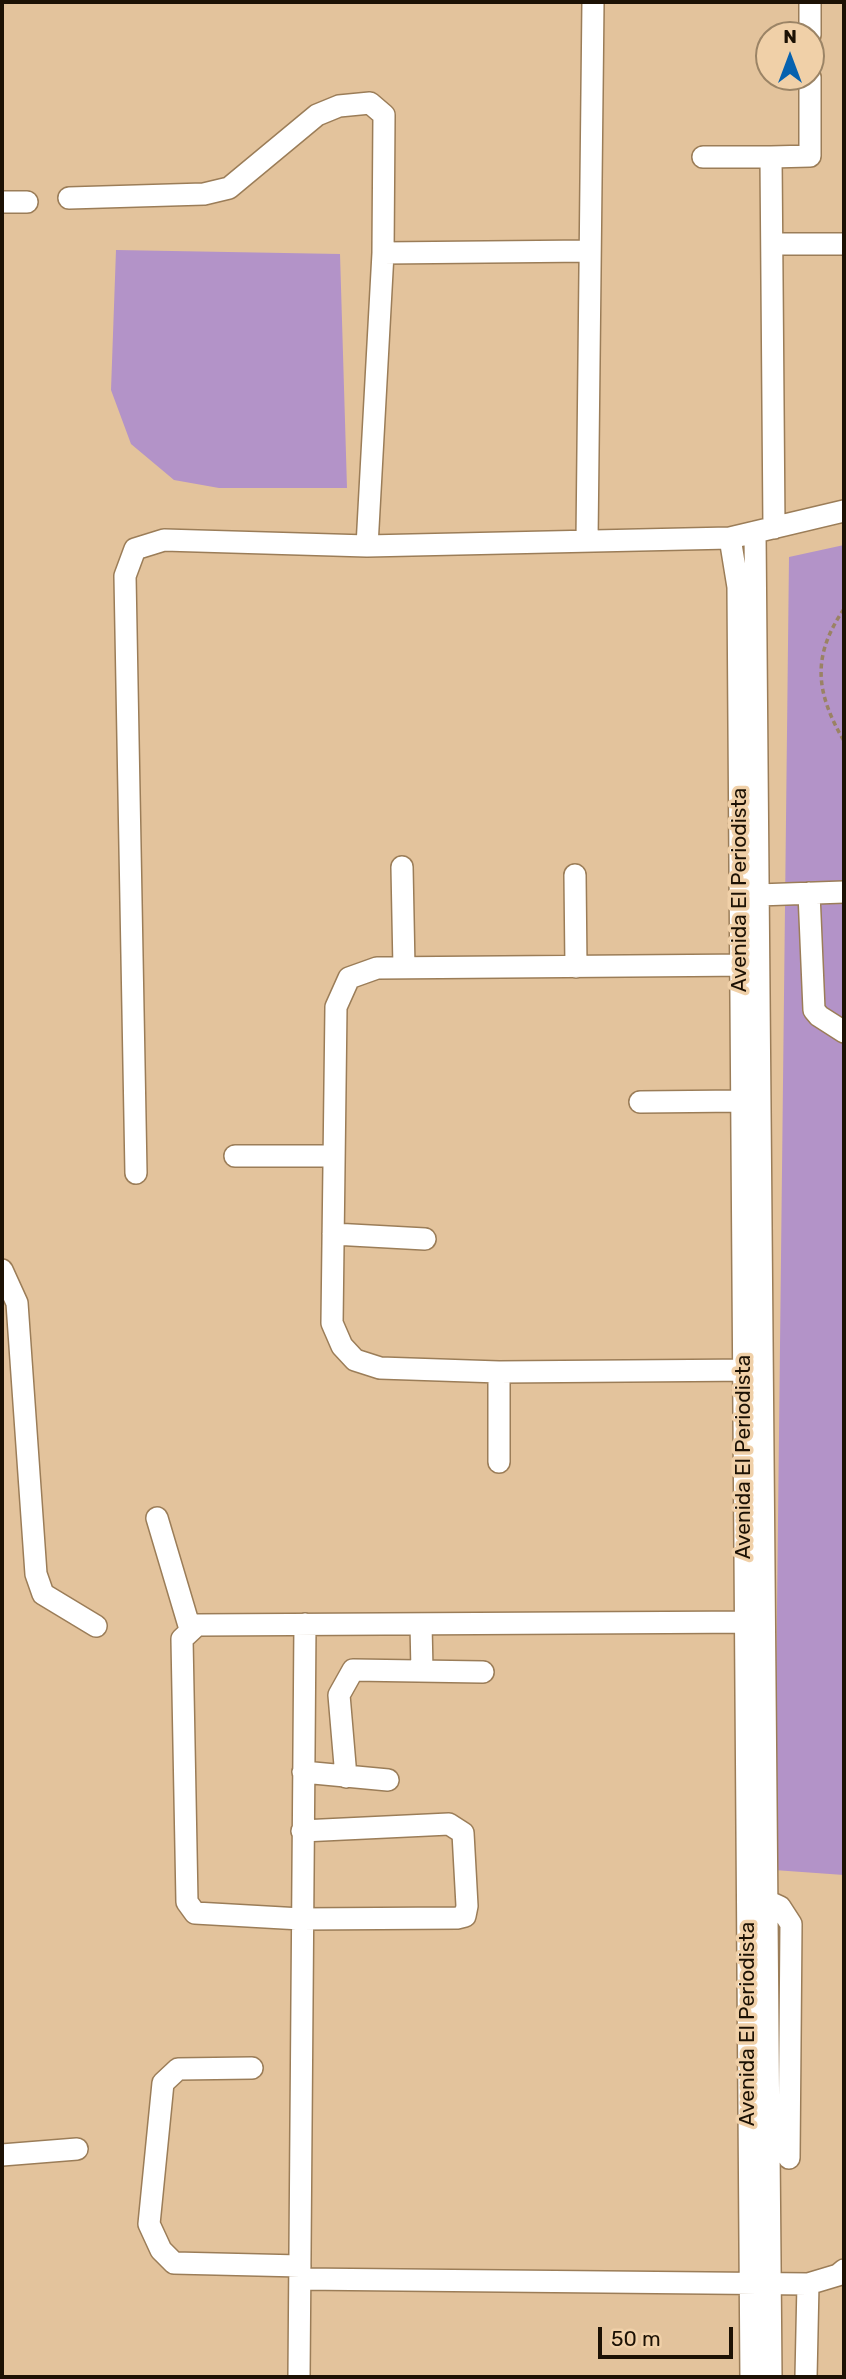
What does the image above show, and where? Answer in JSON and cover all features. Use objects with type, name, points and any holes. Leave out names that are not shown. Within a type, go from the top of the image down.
[{"type":"street","points":[[587,540],[593,2]]},
{"type":"street","points":[[810,2],[810,21]]},
{"type":"street","points":[[703,157],[810,156],[810,91]]},
{"type":"street","points":[[69,198],[204,194],[229,188],[317,115],[339,106],[370,103],[384,115],[383,253],[367,546]]},
{"type":"street","points":[[750,965],[377,968],[349,978],[341,990],[336,1007],[332,1323],[342,1346],[355,1360],[380,1368],[499,1372],[753,1370],[750,965],[758,895],[772,244],[771,158]]},
{"type":"street","points":[[2,202],[27,202]]},
{"type":"street","points":[[772,244],[844,244]]},
{"type":"street","points":[[383,253],[590,251]]},
{"type":"street","points":[[136,1173],[125,576],[135,549],[164,540],[367,546],[730,538],[844,511]]},
{"type":"street","name":"Avenida El Periodista","points":[[730,538],[738,587],[750,965],[741,1101],[753,1370],[755,1622],[760,2283],[751,2377]]},
{"type":"street","points":[[402,867],[404,968]]},
{"type":"street","points":[[575,875],[576,967]]},
{"type":"street","points":[[758,895],[844,892]]},
{"type":"street","points":[[809,893],[814,1010],[844,1032]]},
{"type":"street","points":[[640,1102],[741,1101]]},
{"type":"street","points":[[235,1156],[334,1156]]},
{"type":"street","points":[[333,1234],[425,1238]]},
{"type":"street","points":[[2,1270],[17,1303],[36,1574],[43,1594],[96,1626]]},
{"type":"street","points":[[499,1372],[499,1462]]},
{"type":"street","points":[[157,1518],[190,1629]]},
{"type":"street","points":[[302,1831],[449,1825],[463,1833],[467,1906],[465,1916],[301,1919],[209,1916],[195,1913],[187,1902],[182,1639],[197,1625],[755,1622],[767,1901],[760,2283],[771,2377]]},
{"type":"street","points":[[421,1624],[422,1671]]},
{"type":"street","points":[[299,2377],[305,1625]]},
{"type":"street","points":[[346,1777],[339,1695],[353,1670],[483,1672]]},
{"type":"street","points":[[303,1772],[388,1780]]},
{"type":"street","points":[[767,1901],[780,1907],[791,1924],[789,2158]]},
{"type":"street","points":[[252,2068],[178,2069],[163,2083],[149,2224],[160,2250],[174,2263],[300,2272],[808,2284],[838,2275],[844,2270]]},
{"type":"street","points":[[2,2155],[77,2149]]},
{"type":"street","points":[[806,2377],[808,2284]]},
{"type":"path","points":[[844,609],[829,631],[818,669],[829,715],[844,741]]},
{"type":"shaded area","points":[[116,250],[340,254],[347,488],[219,488],[174,480],[131,444],[111,390]]},
{"type":"shaded area","points":[[844,545],[844,1875],[774,1870],[789,557]]}]
